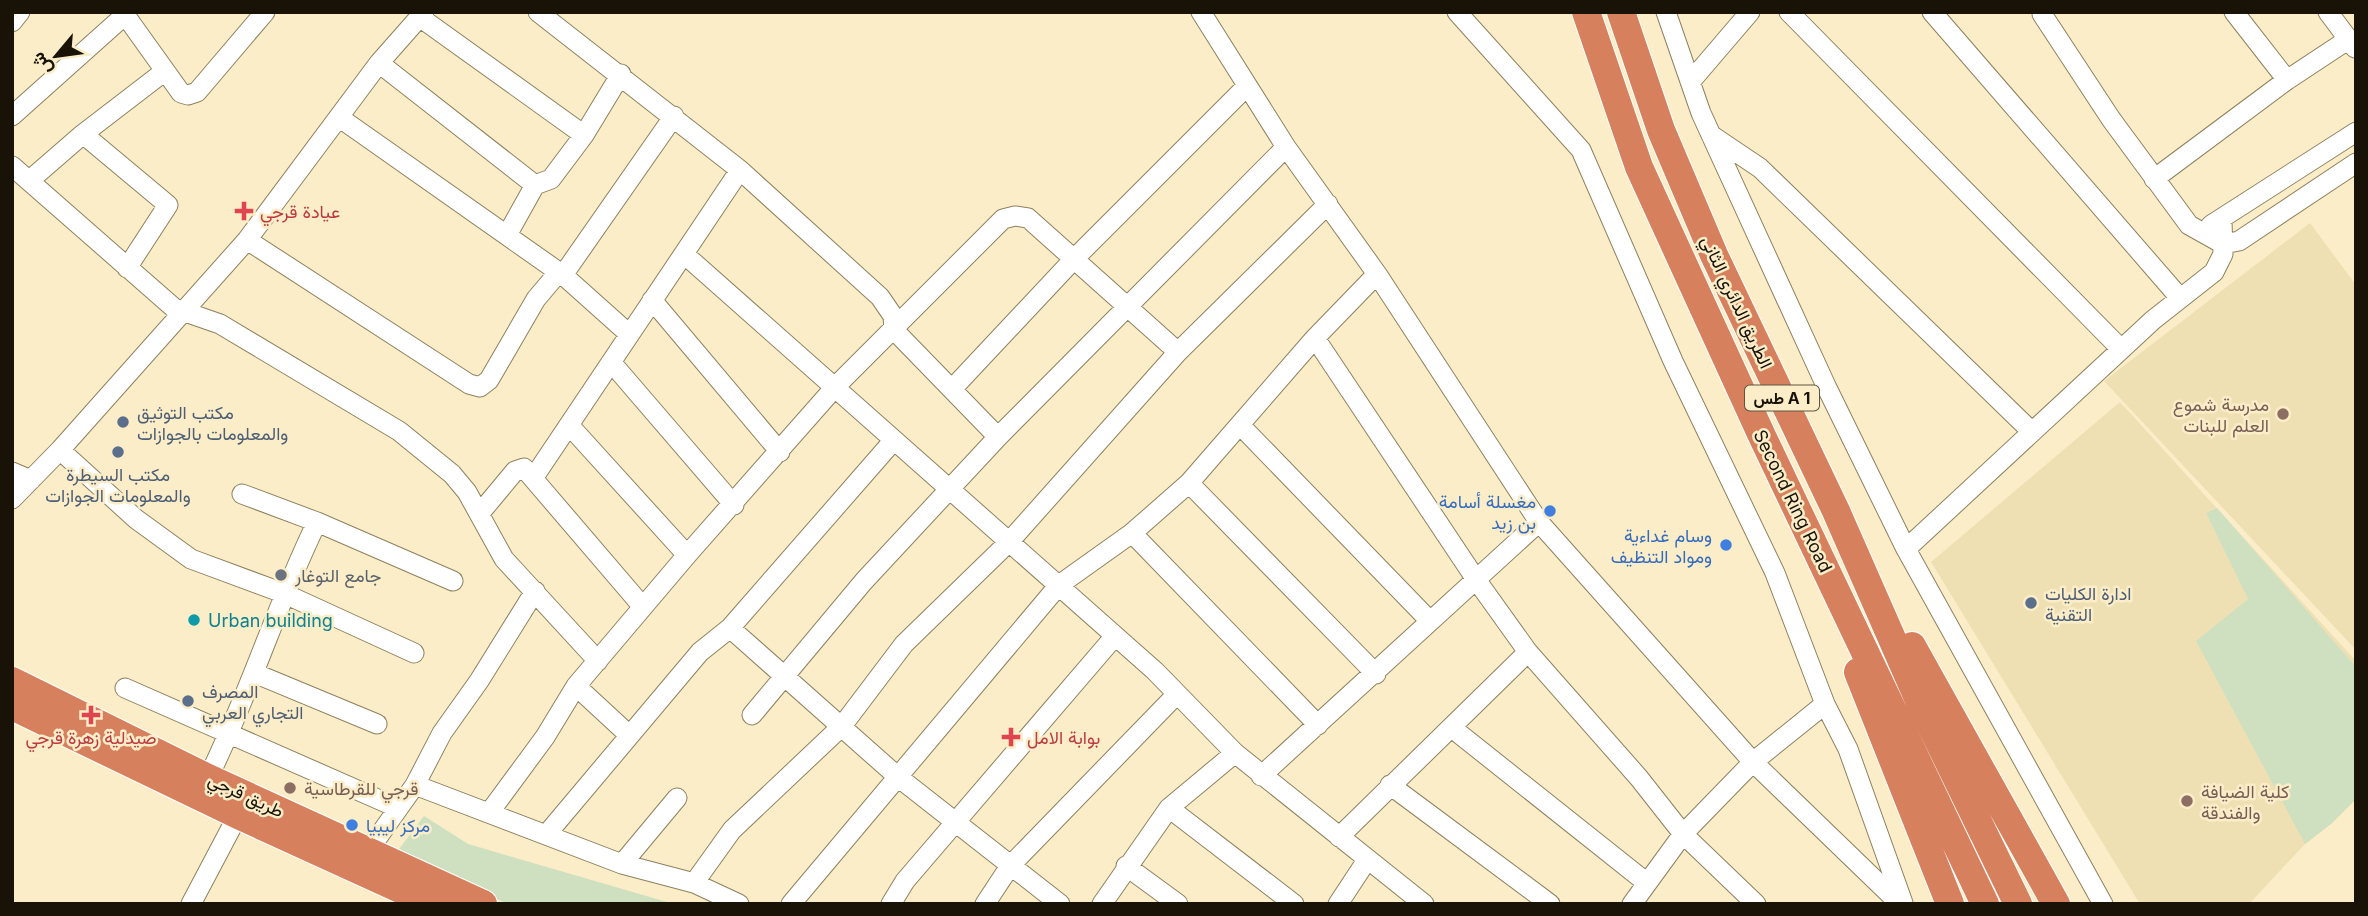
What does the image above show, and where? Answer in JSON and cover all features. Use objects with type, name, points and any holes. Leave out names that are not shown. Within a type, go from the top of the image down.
[{"type":"highway","name":"Second Ring Road","points":[[1586,12],[1639,167],[1806,528],[1985,904]]},
{"type":"highway","name":"الطريق الدائري الثاني","points":[[1621,12],[1661,130],[1714,254],[1836,512],[1955,778],[2018,904]]},
{"type":"highway","points":[[1836,512],[2056,904]]},
{"type":"highway","points":[[1806,528],[1937,877],[1950,904]]},
{"type":"highway","name":"طريق قرجي","points":[[12,681],[208,778],[483,904]]},
{"type":"highway","name":"طريق قرجي","points":[[12,706],[238,815],[433,904]]},
{"type":"street","points":[[12,22],[20,12]]},
{"type":"street","points":[[538,12],[621,74],[740,170],[880,297],[893,316],[894,330],[953,388],[998,438]]},
{"type":"street","points":[[1457,12],[1581,150],[1673,361],[1775,573],[1825,704],[1848,749],[1901,904]]},
{"type":"street","points":[[1666,12],[1711,135],[1822,376],[1906,549],[2103,904]]},
{"type":"street","points":[[1691,81],[1750,12]]},
{"type":"street","points":[[1789,12],[2121,349]]},
{"type":"street","points":[[1932,12],[2180,298]]},
{"type":"street","points":[[2234,12],[2287,80]]},
{"type":"street","points":[[2154,179],[2287,80],[2352,44],[2328,12]]},
{"type":"street","points":[[2042,13],[2154,179],[2198,232],[2223,244],[2239,241],[2356,163]]},
{"type":"street","points":[[12,116],[124,14],[181,93],[188,95],[197,92],[256,16]]},
{"type":"street","points":[[1204,14],[1246,87],[1377,274],[1539,522],[1754,762],[1901,904]]},
{"type":"street","points":[[12,499],[60,450],[247,240],[379,63],[422,15],[584,135]]},
{"type":"street","points":[[379,63],[535,185]]},
{"type":"street","points":[[30,180],[83,134],[165,71]]},
{"type":"street","points":[[507,235],[535,185],[551,179],[584,135],[621,74]]},
{"type":"street","points":[[953,388],[1074,259],[1246,87]]},
{"type":"street","points":[[247,240],[469,384],[480,387],[489,380],[536,299],[560,274],[674,116]]},
{"type":"street","points":[[340,118],[560,274],[629,334]]},
{"type":"street","points":[[2198,232],[2222,220],[2356,132]]},
{"type":"street","points":[[83,134],[168,205],[127,268]]},
{"type":"street","points":[[1711,135],[1760,168],[2031,430]]},
{"type":"street","points":[[752,715],[864,581],[998,438],[1124,307],[1286,147]]},
{"type":"street","points":[[12,166],[174,309],[220,324],[399,431],[452,474],[480,513],[504,559],[598,662]]},
{"type":"street","points":[[534,477],[740,170]]},
{"type":"street","points":[[694,883],[732,831],[842,726],[904,644],[1009,542],[1178,352],[1328,204]]},
{"type":"street","points":[[489,813],[545,737],[576,686],[687,555],[780,453],[836,386],[1003,219],[1015,216],[1028,218],[1124,307],[1178,352]]},
{"type":"street","points":[[1906,549],[2121,349],[2214,272],[2222,261],[2222,220]]},
{"type":"street","points":[[684,254],[1059,584],[1261,776],[1424,904]]},
{"type":"street","points":[[791,904],[1059,584],[1132,533],[1189,483],[1315,338],[1377,274]]},
{"type":"street","points":[[652,300],[780,453]]},
{"type":"street","points":[[1315,338],[1475,578],[1528,652],[1639,778],[1683,834],[1750,902]]},
{"type":"street","points":[[611,362],[734,505]]},
{"type":"street","points":[[569,425],[687,555]]},
{"type":"street","points":[[1240,425],[1430,621]]},
{"type":"street","points":[[546,835],[699,652],[730,628],[894,440]]},
{"type":"street","points":[[60,450],[136,519],[191,559],[283,593],[415,653]]},
{"type":"street","points":[[480,513],[518,468],[524,468],[643,607]]},
{"type":"street","points":[[12,471],[31,480]]},
{"type":"street","points":[[1189,483],[1376,674]]},
{"type":"street","points":[[242,494],[317,522],[453,581]]},
{"type":"street","points":[[208,778],[230,734],[283,593],[317,522]]},
{"type":"street","points":[[1261,776],[1302,736],[1376,674],[1475,578],[1539,522]]},
{"type":"street","points":[[1132,533],[1318,725]]},
{"type":"street","points":[[368,851],[415,785],[442,733],[479,681],[535,591]]},
{"type":"street","points":[[730,628],[898,777],[1060,904]]},
{"type":"street","points":[[891,904],[905,881],[957,824],[1115,636]]},
{"type":"street","points":[[1339,837],[1528,652]]},
{"type":"street","points":[[254,673],[377,724]]},
{"type":"street","points":[[576,686],[629,735]]},
{"type":"street","points":[[125,688],[398,808]]},
{"type":"street","points":[[985,904],[1010,866],[1177,694]]},
{"type":"street","points":[[1632,904],[1683,834],[1754,762],[1825,704]]},
{"type":"street","points":[[1452,727],[1647,883]]},
{"type":"street","points":[[1102,904],[1169,808],[1235,753]]},
{"type":"street","points":[[415,785],[622,864],[694,883],[739,904]]},
{"type":"street","points":[[1390,785],[1550,904]]},
{"type":"street","points":[[622,864],[677,798]]},
{"type":"street","points":[[1169,808],[1294,904]]},
{"type":"street","points":[[191,904],[238,815]]},
{"type":"street","points":[[1338,904],[1367,860]]},
{"type":"street","points":[[1126,866],[1178,904]]},
{"type":"shaded area","points":[[2310,223],[2356,285],[2356,650],[2104,381]]},
{"type":"shaded area","points":[[2120,402],[2356,661],[2356,799],[2331,824],[2305,844],[2249,904],[2140,904],[1931,562]]},
{"type":"green space","points":[[2217,508],[2356,667],[2356,799],[2331,824],[2305,844],[2196,641],[2248,599],[2206,513]]},
{"type":"green space","points":[[424,816],[468,844],[674,904],[508,904],[396,853]]},
{"type":"place","name":"عيادة قرجي","points":[[244,211]]},
{"type":"place","name":"مدرسة شموع العلم للبنات","points":[[2283,414]]},
{"type":"place","name":"مكتب التوثيق والمعلومات بالجوازات","points":[[123,422]]},
{"type":"place","name":"مكتب السيطرة والمعلومات الجوازات","points":[[118,452]]},
{"type":"place","name":"مغسلة أسامة بن زيد","points":[[1550,511]]},
{"type":"place","name":"وسام غداءية ومواد التنظيف","points":[[1726,545]]},
{"type":"place","name":"جامع التوغار","points":[[281,575]]},
{"type":"place","name":"ادارة الكليات التقنية","points":[[2031,603]]},
{"type":"place","name":"Urban building","points":[[194,620]]},
{"type":"place","name":"المصرف التجاري العربي","points":[[188,701]]},
{"type":"place","name":"صيدلية زهرة قرجي","points":[[91,715]]},
{"type":"place","name":"بوابة الامل","points":[[1011,737]]},
{"type":"place","name":"قرجي للقرطاسية","points":[[290,788]]},
{"type":"place","name":"كلية الضيافة والفندقة","points":[[2187,801]]},
{"type":"place","name":"مركز ليبيا","points":[[352,825]]}]
